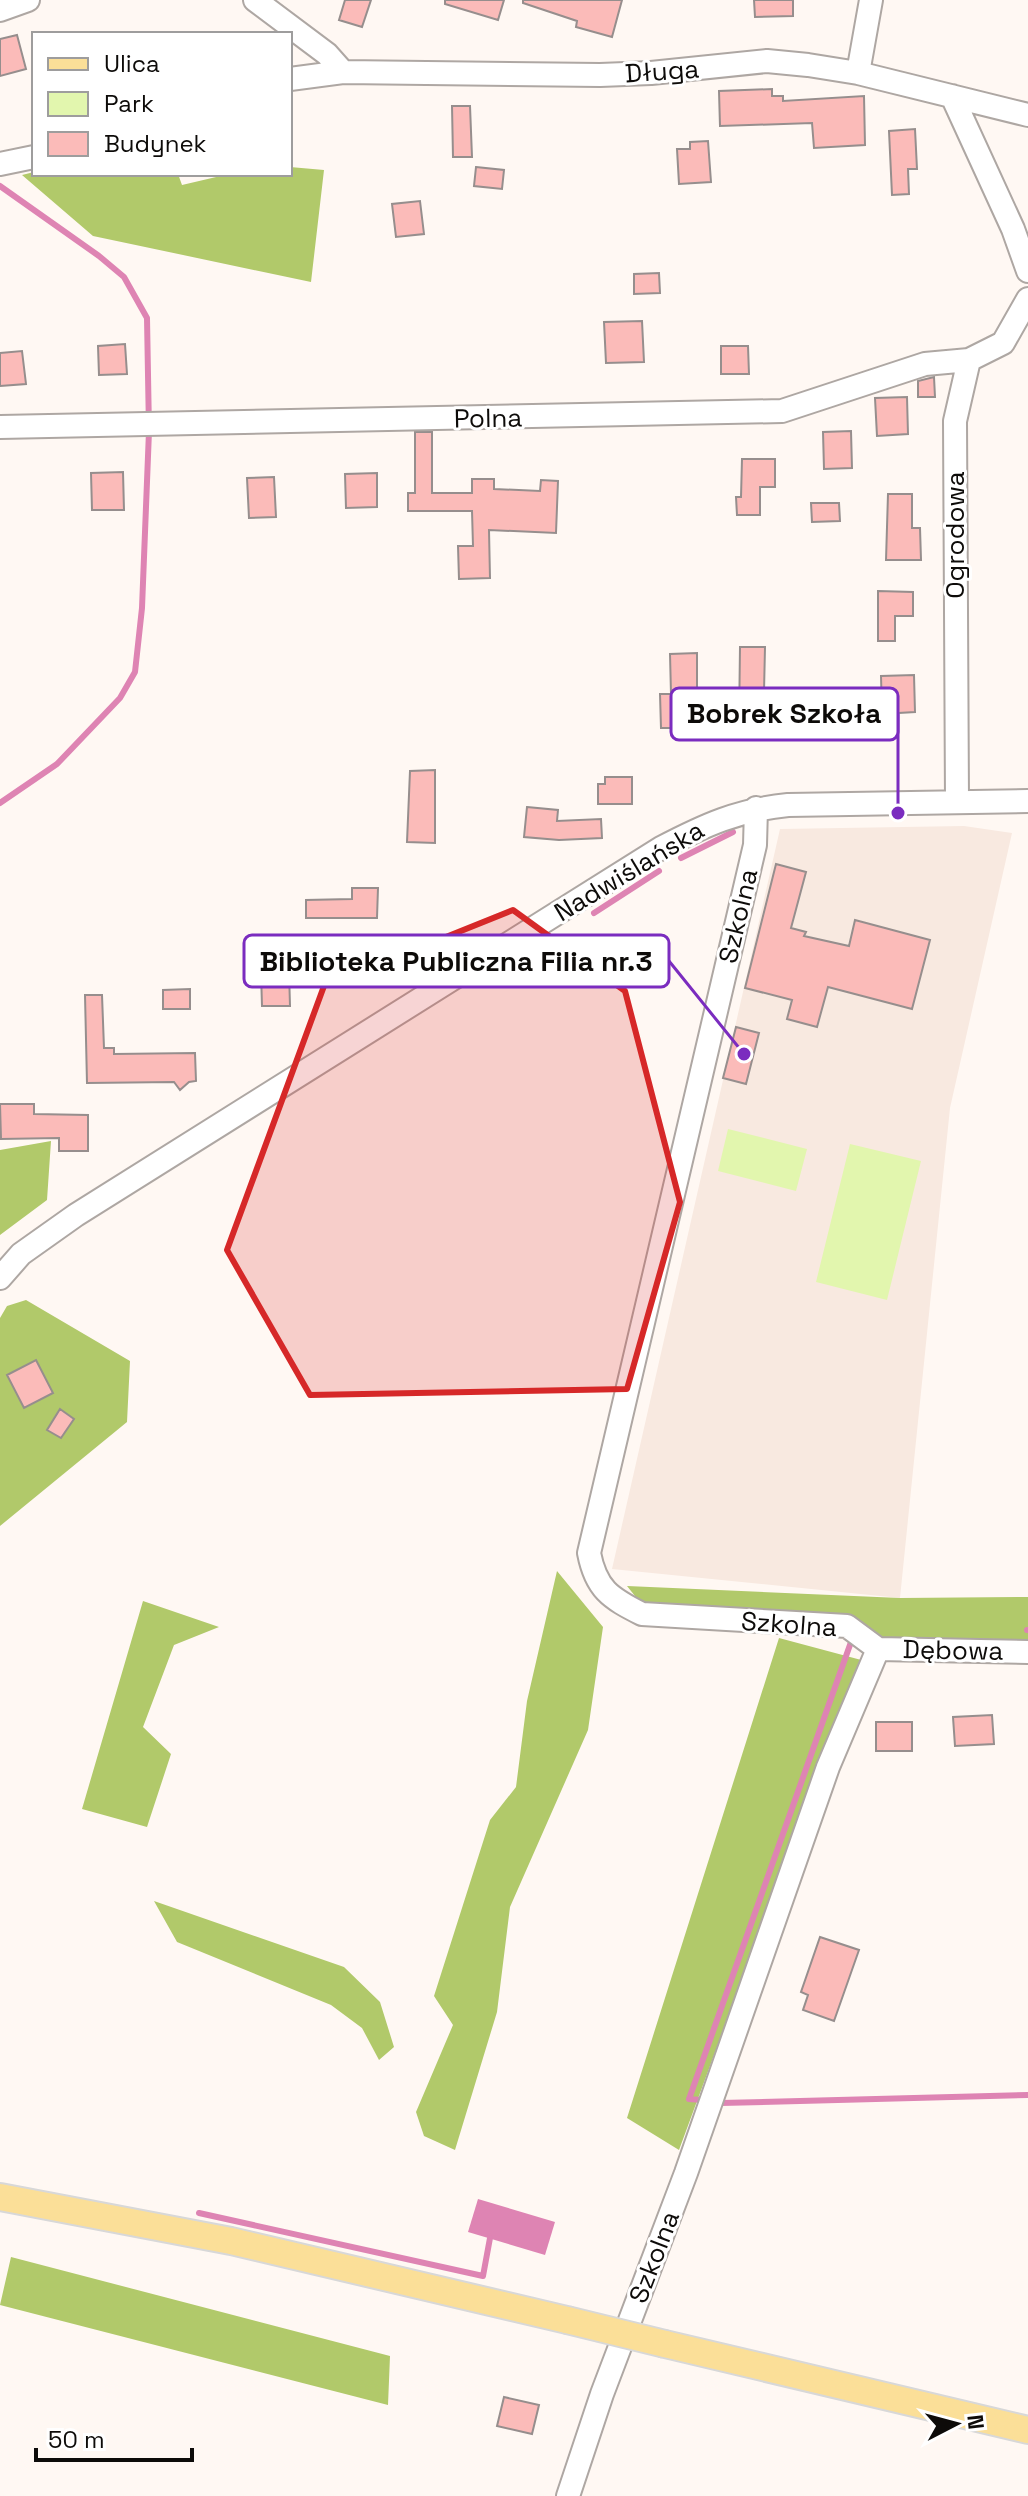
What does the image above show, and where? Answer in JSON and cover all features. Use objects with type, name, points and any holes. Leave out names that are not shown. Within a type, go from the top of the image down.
[{"type":"main road","points":[[0,2197],[231,2241],[1028,2430]]},
{"type":"street","points":[[0,10],[28,0]]},
{"type":"street","points":[[255,0],[327,54],[343,72]]},
{"type":"street","points":[[858,73],[871,0]]},
{"type":"street","name":"Długa","points":[[292,79],[343,72],[600,75],[767,61],[858,73],[1028,115]]},
{"type":"street","points":[[952,96],[1013,229],[1028,271]]},
{"type":"street","points":[[0,164],[32,157]]},
{"type":"street","points":[[969,360],[1003,343],[1028,299]]},
{"type":"street","name":"Polna","points":[[0,427],[782,411],[925,364],[969,360]]},
{"type":"street","name":"Ogrodowa","points":[[957,801],[955,421],[969,360]]},
{"type":"street","name":"Nadwiślańska","points":[[0,1278],[21,1254],[50,1231],[661,848],[707,823],[756,808],[818,803],[1028,801]]},
{"type":"street","name":"Szkolna","points":[[568,2496],[602,2394],[686,2173],[828,1767],[878,1649],[847,1626],[642,1614],[619,1603],[603,1590],[593,1574],[589,1553],[755,845],[756,808]]},
{"type":"street","name":"Dębowa","points":[[878,1649],[1028,1652]]},
{"type":"highlighted area","points":[[513,910],[625,991],[680,1202],[627,1389],[310,1395],[227,1250],[324,986]]},
{"type":"shaded area","points":[[964,826],[1012,833],[950,1108],[900,1598],[612,1569],[780,829]]},
{"type":"shaded area","points":[[478,2199],[555,2222],[545,2255],[468,2232]]},
{"type":"green space","points":[[292,167],[324,170],[311,282],[93,236],[22,175],[32,172],[32,176],[179,176],[182,185],[220,176],[292,176]]},
{"type":"green space","points":[[728,1129],[807,1149],[796,1191],[718,1171]]},
{"type":"green space","points":[[51,1141],[47,1200],[0,1235],[0,1150]]},
{"type":"green space","points":[[850,1144],[921,1161],[887,1300],[816,1282]]},
{"type":"green space","points":[[26,1300],[130,1361],[127,1422],[0,1526],[0,1318],[7,1306]]},
{"type":"green space","points":[[557,1571],[603,1627],[588,1730],[510,1907],[497,2012],[455,2150],[424,2136],[416,2112],[453,2025],[434,1996],[490,1820],[516,1787],[527,1701]]},
{"type":"green space","points":[[627,1586],[900,1598],[1028,1597],[1028,1644],[884,1642],[643,1606]]},
{"type":"green space","points":[[143,1601],[219,1627],[174,1645],[143,1727],[171,1754],[147,1827],[82,1809]]},
{"type":"green space","points":[[779,1638],[865,1661],[821,1765],[679,2150],[627,2118]]},
{"type":"green space","points":[[154,1901],[344,1967],[380,2002],[394,2047],[379,2060],[362,2028],[331,2005],[177,1942]]},
{"type":"green space","points":[[11,2257],[390,2356],[388,2405],[0,2305]]},
{"type":"building","points":[[345,0],[371,0],[362,27],[339,20]]},
{"type":"building","points":[[445,0],[504,0],[498,20],[445,4]]},
{"type":"building","points":[[523,0],[622,0],[612,37],[576,27],[577,21],[523,3]]},
{"type":"building","points":[[754,0],[793,0],[793,16],[755,17]]},
{"type":"building","points":[[17,35],[26,69],[0,76],[0,39]]},
{"type":"building","points":[[772,89],[772,96],[783,96],[783,101],[864,96],[865,145],[814,148],[812,123],[720,126],[719,91]]},
{"type":"building","points":[[452,106],[470,106],[472,157],[453,157]]},
{"type":"building","points":[[915,129],[917,169],[908,169],[909,194],[892,195],[889,131]]},
{"type":"building","points":[[708,141],[711,182],[679,184],[677,149],[690,149],[690,142]]},
{"type":"building","points":[[476,167],[504,170],[502,189],[474,186]]},
{"type":"building","points":[[420,201],[424,234],[396,237],[392,204]]},
{"type":"building","points":[[659,273],[660,293],[634,294],[634,274]]},
{"type":"building","points":[[642,321],[644,362],[606,363],[604,322]]},
{"type":"building","points":[[125,344],[127,374],[99,375],[98,346]]},
{"type":"building","points":[[721,346],[748,346],[749,374],[721,374]]},
{"type":"building","points":[[22,351],[26,384],[0,386],[0,353]]},
{"type":"building","points":[[934,377],[935,397],[918,397],[918,381]]},
{"type":"building","points":[[907,397],[908,434],[877,436],[875,398]]},
{"type":"building","points":[[851,431],[852,468],[824,469],[823,432]]},
{"type":"building","points":[[415,432],[432,432],[432,493],[472,493],[472,479],[494,479],[494,489],[540,491],[541,480],[558,481],[556,533],[489,530],[490,578],[459,579],[458,546],[473,546],[472,511],[408,511],[408,493],[415,493]]},
{"type":"building","points":[[742,459],[775,459],[775,487],[760,487],[760,515],[737,515],[736,497],[741,497]]},
{"type":"building","points":[[123,472],[124,510],[92,510],[91,473]]},
{"type":"building","points":[[377,473],[377,507],[346,508],[345,474]]},
{"type":"building","points":[[274,477],[276,517],[249,518],[247,478]]},
{"type":"building","points":[[888,494],[912,494],[912,528],[920,528],[921,560],[886,560]]},
{"type":"building","points":[[811,503],[839,503],[840,521],[812,522]]},
{"type":"building","points":[[878,591],[913,592],[913,616],[895,616],[895,641],[878,641]]},
{"type":"building","points":[[740,647],[765,647],[764,692],[771,691],[772,699],[827,697],[828,725],[800,727],[800,722],[739,724]]},
{"type":"building","points":[[697,653],[697,728],[661,728],[660,694],[671,694],[670,654]]},
{"type":"building","points":[[914,675],[915,712],[882,714],[881,676]]},
{"type":"building","points":[[435,770],[435,843],[407,842],[410,771]]},
{"type":"building","points":[[605,777],[632,777],[632,804],[598,804],[598,784],[605,784]]},
{"type":"building","points":[[527,807],[558,810],[557,821],[601,819],[602,838],[559,840],[524,837]]},
{"type":"building","points":[[776,864],[806,872],[791,928],[806,932],[804,936],[849,946],[855,920],[930,940],[912,1009],[828,987],[817,1027],[787,1019],[792,1000],[745,988]]},
{"type":"building","points":[[352,888],[378,888],[377,918],[306,918],[306,900],[352,899]]},
{"type":"building","points":[[289,971],[290,1006],[262,1006],[261,972]]},
{"type":"building","points":[[190,989],[190,1009],[163,1009],[163,990]]},
{"type":"building","points":[[85,995],[102,995],[104,1048],[114,1048],[114,1054],[195,1053],[196,1081],[189,1082],[180,1090],[174,1082],[87,1083]]},
{"type":"building","points":[[736,1027],[759,1033],[746,1084],[723,1078]]},
{"type":"building","points":[[0,1104],[34,1104],[34,1114],[88,1115],[88,1151],[59,1151],[59,1138],[1,1139]]},
{"type":"building","points":[[36,1360],[53,1393],[24,1408],[7,1375]]},
{"type":"building","points":[[60,1409],[74,1419],[61,1438],[47,1430]]},
{"type":"building","points":[[992,1715],[994,1744],[955,1746],[953,1717]]},
{"type":"building","points":[[876,1722],[912,1722],[912,1751],[876,1751]]},
{"type":"building","points":[[820,1937],[859,1950],[834,2021],[803,2010],[808,1995],[801,1992]]},
{"type":"building","points":[[504,2397],[539,2405],[532,2434],[497,2426]]},
{"type":"waterway","points":[[0,186],[124,277],[147,318],[149,431],[142,608],[135,672],[120,698],[57,764],[0,803]]},
{"type":"waterway","points":[[681,858],[733,832]]},
{"type":"waterway","points":[[594,913],[659,871]]},
{"type":"waterway","points":[[702,2100],[689,2099],[851,1642]]},
{"type":"waterway","points":[[721,2103],[1028,2095]]},
{"type":"waterway","points":[[199,2213],[483,2276],[490,2238]]},
{"type":"place","name":"Bobrek Szkoła","points":[[898,813]]},
{"type":"place","name":"Biblioteka Publiczna Filia nr.3","points":[[744,1054]]}]
